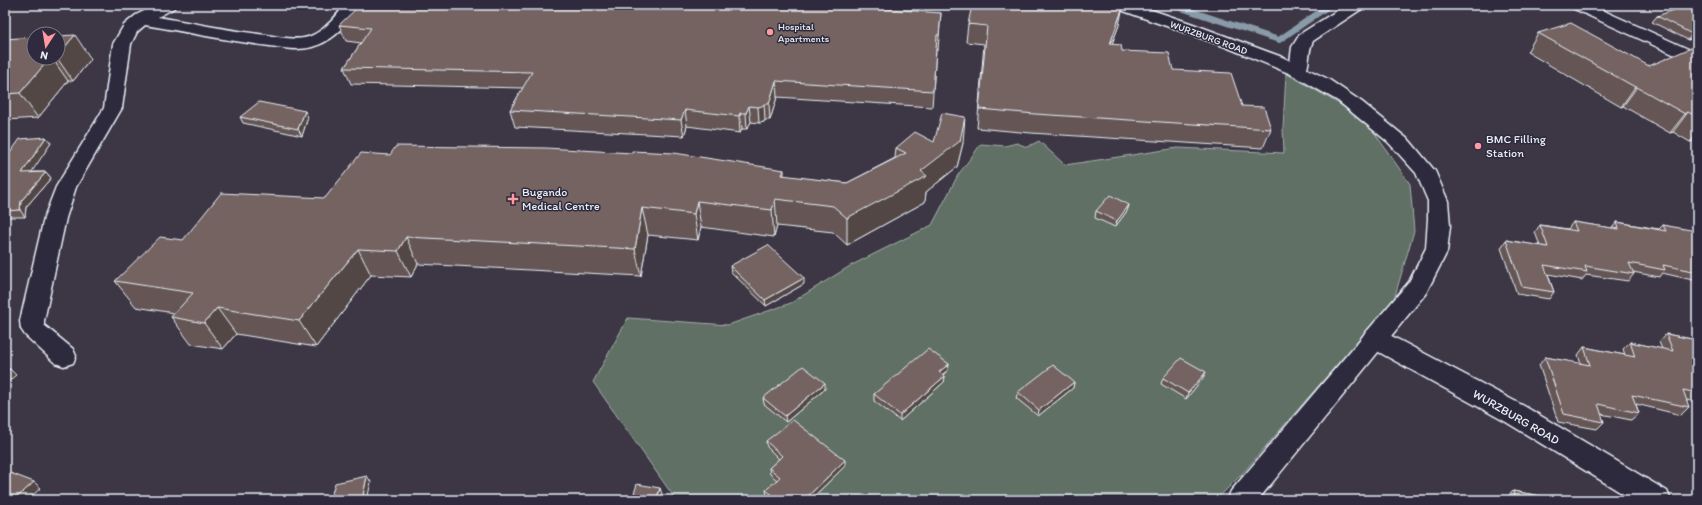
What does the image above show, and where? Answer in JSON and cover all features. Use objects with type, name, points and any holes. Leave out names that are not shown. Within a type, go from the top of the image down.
[{"type":"street","points":[[64,356],[33,329],[32,321],[55,218],[66,188],[112,108],[122,44],[130,29],[142,19],[168,5]]},
{"type":"street","points":[[142,19],[255,39],[303,43],[322,37],[342,20],[348,11],[343,5]]},
{"type":"street","name":"WURZBURG ROAD","points":[[1120,5],[1235,46],[1298,71],[1329,88],[1365,112],[1399,140],[1416,159],[1429,178],[1438,201],[1437,251],[1418,287],[1374,338],[1241,500]]},
{"type":"street","points":[[1298,71],[1301,47],[1306,38],[1357,5]]},
{"type":"street","points":[[1578,5],[1697,60]]},
{"type":"street","name":"WURZBURG ROAD","points":[[1374,338],[1515,414],[1657,500]]},
{"type":"green space","points":[[1286,73],[1365,119],[1410,184],[1414,231],[1394,299],[1241,475],[1216,500],[676,500],[593,382],[628,318],[728,325],[791,303],[850,266],[932,225],[958,175],[981,144],[1005,146],[1017,143],[1027,147],[1039,141],[1065,165],[1178,148],[1284,153],[1283,128]]},
{"type":"building","points":[[360,5],[836,5],[941,13],[939,35],[937,35],[933,91],[776,81],[769,104],[764,104],[758,107],[749,106],[746,113],[740,113],[739,116],[685,110],[681,120],[510,110],[532,72],[344,68],[371,28],[339,25]]},
{"type":"building","points":[[972,5],[1112,5],[1123,7],[1110,44],[1121,45],[1122,51],[1169,53],[1173,70],[1231,73],[1242,106],[1264,107],[1271,129],[979,109],[987,26],[968,24]]},
{"type":"building","points":[[1688,5],[1697,5],[1697,32],[1692,34],[1657,16]]},
{"type":"building","points":[[1571,23],[1649,66],[1691,48],[1697,51],[1697,117],[1688,112],[1685,114],[1538,33]]},
{"type":"building","points":[[75,35],[66,46],[66,36]]},
{"type":"building","points":[[26,38],[26,66],[43,66],[20,93],[5,94],[5,39]]},
{"type":"building","points":[[259,102],[305,111],[298,129],[240,117]]},
{"type":"building","points":[[942,113],[965,117],[960,141],[921,171],[927,176],[847,218],[833,206],[775,199],[772,210],[697,201],[694,214],[642,208],[635,249],[406,237],[398,251],[358,249],[299,321],[217,308],[204,323],[171,317],[193,293],[115,281],[160,237],[183,240],[221,193],[325,198],[361,153],[390,155],[396,146],[546,148],[632,153],[632,151],[674,153],[784,170],[782,175],[847,183],[906,153],[896,148],[915,132],[934,142]]},
{"type":"building","points":[[46,137],[22,173],[46,172],[21,201],[20,210],[5,211],[5,160],[20,139]]},
{"type":"building","points":[[1110,195],[1129,205],[1117,221],[1096,211]]},
{"type":"building","points":[[1573,222],[1619,229],[1617,222],[1666,231],[1663,225],[1696,231],[1697,272],[1663,265],[1665,270],[1629,263],[1634,274],[1585,266],[1587,272],[1544,265],[1554,292],[1522,287],[1506,240],[1548,247],[1540,225],[1577,231]]},
{"type":"building","points":[[768,245],[804,278],[765,300],[730,266]]},
{"type":"building","points":[[1666,334],[1697,340],[1697,393],[1683,390],[1689,407],[1632,395],[1639,413],[1598,404],[1604,422],[1564,414],[1545,357],[1590,365],[1584,347],[1635,357],[1630,342],[1673,351]]},
{"type":"building","points":[[928,349],[949,364],[939,372],[945,376],[900,415],[874,394]]},
{"type":"building","points":[[1181,358],[1206,372],[1188,393],[1163,378]]},
{"type":"building","points":[[1053,365],[1074,382],[1039,410],[1018,392]]},
{"type":"building","points":[[803,366],[825,383],[785,416],[763,398]]},
{"type":"building","points":[[5,367],[10,369],[5,373]]},
{"type":"building","points":[[793,420],[845,460],[804,500],[779,500],[766,490],[780,477],[769,468],[782,456],[766,441]]},
{"type":"building","points":[[5,471],[34,482],[14,500],[5,500]]},
{"type":"building","points":[[367,476],[362,500],[330,500],[335,483]]},
{"type":"building","points":[[637,484],[660,488],[656,500],[632,500]]},
{"type":"building","points":[[1513,491],[1562,500],[1515,500]]},
{"type":"waterway","points":[[1172,5],[1279,40],[1330,5]]},
{"type":"place","name":"Hospital Apartments","points":[[770,32]]},
{"type":"place","name":"BMC Filling Station","points":[[1478,146]]},
{"type":"place","name":"Bugando Medical Centre","points":[[513,199]]}]
